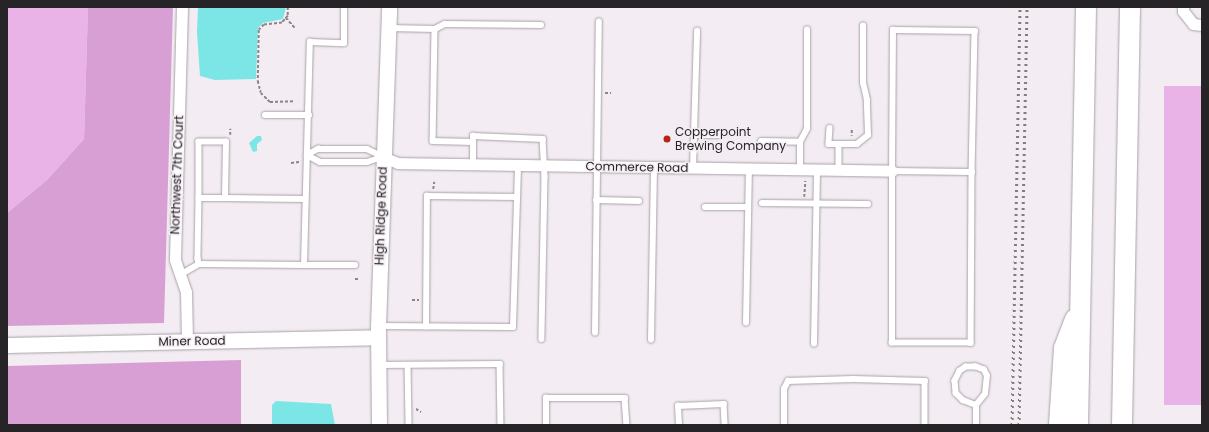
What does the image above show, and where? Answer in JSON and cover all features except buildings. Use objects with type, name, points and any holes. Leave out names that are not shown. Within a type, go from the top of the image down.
[{"type":"highway","points":[[1078,425],[1086,7]]},
{"type":"highway","points":[[1122,425],[1130,7]]},
{"type":"highway","points":[[1059,425],[1064,348],[1080,304]]},
{"type":"highway","points":[[1123,402],[1126,425]]},
{"type":"street","name":"Northwest 7th Court","points":[[182,7],[175,260],[186,292],[187,341]]},
{"type":"street","name":"High Ridge Road","points":[[378,425],[378,332],[389,7]]},
{"type":"street","points":[[1183,7],[1193,24],[1202,25]]},
{"type":"street","name":"Commerce Road","points":[[383,157],[398,163],[892,171]]},
{"type":"street","name":"Miner Road","points":[[7,345],[187,341],[378,332]]},
{"type":"lane","points":[[304,265],[304,199],[309,115],[310,42],[344,43],[344,7]]},
{"type":"lane","points":[[595,333],[599,22]]},
{"type":"lane","points":[[388,28],[435,29],[444,24],[541,25]]},
{"type":"lane","points":[[830,128],[829,144],[857,144],[868,135],[868,100],[863,83],[863,26]]},
{"type":"lane","points":[[435,29],[433,141],[473,142]]},
{"type":"lane","points":[[800,170],[800,142],[807,129],[808,30]]},
{"type":"lane","points":[[893,30],[975,31],[971,343],[892,343],[892,171],[893,30]]},
{"type":"lane","points":[[693,168],[697,31]]},
{"type":"lane","points":[[265,115],[309,115]]},
{"type":"lane","points":[[694,135],[720,135]]},
{"type":"lane","points":[[473,164],[473,136],[543,139],[542,339]]},
{"type":"lane","points":[[199,264],[199,142],[226,142],[225,198]]},
{"type":"lane","points":[[761,142],[800,142]]},
{"type":"lane","points":[[839,144],[839,170]]},
{"type":"lane","points":[[307,154],[318,149],[368,149],[383,157]]},
{"type":"lane","points":[[307,154],[320,162],[367,162],[383,157]]},
{"type":"lane","points":[[378,332],[426,326],[513,327],[518,165]]},
{"type":"lane","points":[[651,340],[654,167]]},
{"type":"lane","points":[[746,324],[749,169]]},
{"type":"lane","points":[[814,344],[817,170]]},
{"type":"lane","points":[[892,171],[972,172]]},
{"type":"lane","points":[[426,326],[427,196],[517,197]]},
{"type":"lane","points":[[199,198],[304,199]]},
{"type":"lane","points":[[596,200],[639,201]]},
{"type":"lane","points":[[762,204],[868,204]]},
{"type":"lane","points":[[706,207],[748,207]]},
{"type":"lane","points":[[180,275],[199,264],[355,265]]},
{"type":"lane","points":[[378,366],[500,364],[501,425]]},
{"type":"lane","points":[[408,365],[409,425]]},
{"type":"lane","points":[[976,405],[963,400],[956,393],[955,382],[960,371],[966,367],[976,367],[984,370],[987,376],[984,394],[976,405],[976,425]]},
{"type":"lane","points":[[784,425],[784,389],[788,382],[853,379],[925,381],[925,425]]},
{"type":"lane","points":[[546,425],[546,398],[625,398],[627,425]]},
{"type":"lane","points":[[679,425],[678,406],[724,404],[725,425]]},
{"type":"path","points":[[288,7],[286,18],[282,22],[264,25],[259,30],[258,81],[261,93],[270,102],[295,101]]},
{"type":"path","points":[[286,18],[296,28]]},
{"type":"path","points":[[604,93],[611,93]]},
{"type":"path","points":[[230,129],[230,136]]},
{"type":"path","points":[[852,130],[852,138]]},
{"type":"path","points":[[291,163],[298,162]]},
{"type":"path","points":[[804,198],[805,181]]},
{"type":"path","points":[[434,182],[434,190]]},
{"type":"path","points":[[412,300],[421,300]]},
{"type":"shaded area","points":[[7,7],[88,7],[84,139],[47,180],[7,213]]},
{"type":"shaded area","points":[[88,7],[173,7],[164,323],[7,326],[7,213],[47,180],[84,139]]},
{"type":"shaded area","points":[[1164,86],[1202,86],[1202,405],[1164,405]]},
{"type":"shaded area","points":[[241,360],[241,425],[7,425],[7,366]]},
{"type":"water","points":[[198,7],[286,7],[283,19],[263,23],[258,28],[256,79],[215,80],[200,76],[197,32]]},
{"type":"water","points":[[257,136],[261,136],[262,140],[257,144],[257,151],[253,152],[249,143]]},
{"type":"water","points":[[276,401],[331,404],[335,425],[272,425],[272,405]]},
{"type":"railway","points":[[1012,425],[1020,7]]},
{"type":"railway","points":[[1019,425],[1027,7]]},
{"type":"place","name":"Copperpoint Brewing Company","points":[[667,139]]}]
